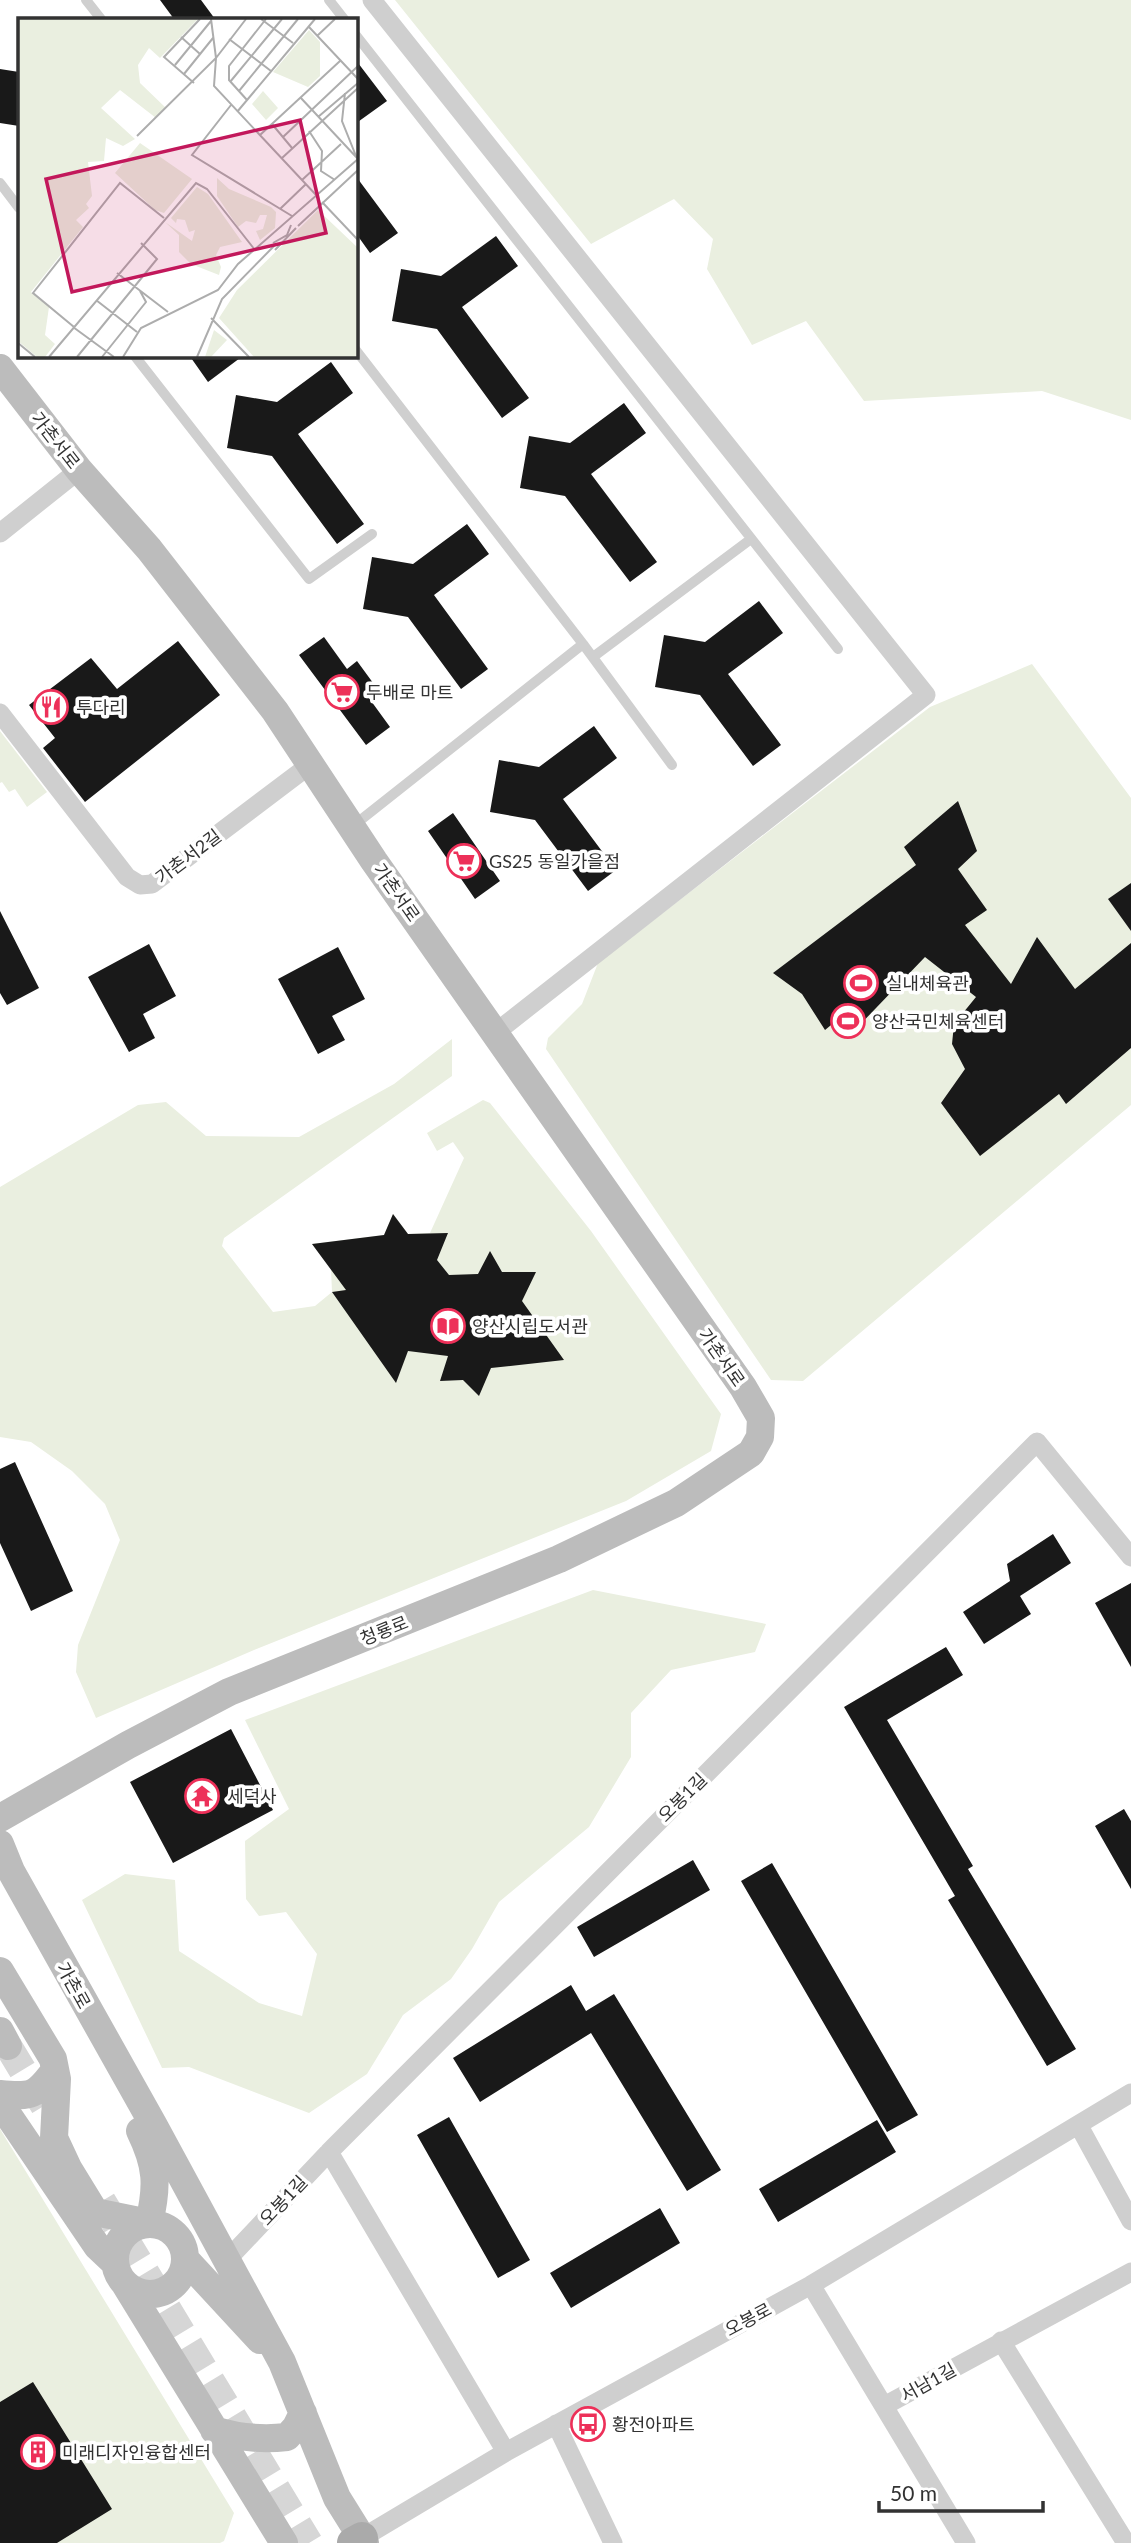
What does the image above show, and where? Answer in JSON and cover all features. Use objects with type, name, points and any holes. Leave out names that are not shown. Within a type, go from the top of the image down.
[{"type":"main road","name":"가촌서로","points":[[0,368],[79,470],[149,549],[275,711],[495,1033],[743,1387],[761,1418],[761,1437]]},
{"type":"main road","name":"청룡로","points":[[0,1818],[128,1745],[229,1692],[559,1559],[676,1503],[751,1453],[761,1437]]},
{"type":"main road","name":"가촌로","points":[[0,1844],[11,1871],[282,2361],[337,2498],[360,2541]]},
{"type":"main road","points":[[0,1971],[53,2059],[57,2079],[54,2138],[68,2168],[95,2211],[161,2225],[179,2238],[186,2260],[184,2272],[177,2282],[158,2294],[135,2291],[97,2246],[0,2103]]},
{"type":"main road","points":[[70,1977],[75,2015],[129,2108],[148,2147],[156,2178],[149,2223]]},
{"type":"main road","points":[[0,2094],[26,2096],[39,2092],[55,2070]]},
{"type":"main road","points":[[149,2223],[127,2232],[115,2252],[120,2274],[284,2543]]},
{"type":"main road","points":[[186,2260],[237,2318],[282,2361]]},
{"type":"main road","points":[[214,2430],[262,2440],[287,2437],[303,2413]]},
{"type":"street","points":[[372,0],[926,695],[495,1033]]},
{"type":"street","points":[[0,533],[79,470]]},
{"type":"street","name":"가촌서2길","points":[[0,713],[127,877],[141,885],[152,884],[311,764]]},
{"type":"street","name":"오봉1길","points":[[226,2261],[329,2152],[1037,1442],[1131,1556]]},
{"type":"street","name":"오봉로","points":[[360,2541],[506,2452],[811,2285],[1131,2093]]},
{"type":"street","points":[[1079,2126],[1131,2221]]},
{"type":"street","points":[[329,2152],[506,2452]]},
{"type":"street","name":"서남1길","points":[[966,2543],[884,2406],[1131,2272]]},
{"type":"street","points":[[811,2285],[884,2406]]},
{"type":"street","points":[[1001,2342],[1126,2543]]},
{"type":"street","points":[[556,2424],[613,2543]]},
{"type":"lane","points":[[86,0],[100,18]]},
{"type":"lane","points":[[329,0],[343,18]]},
{"type":"lane","points":[[357,37],[838,649]]},
{"type":"lane","points":[[0,183],[18,207]]},
{"type":"lane","points":[[357,352],[593,657],[672,765]]},
{"type":"lane","points":[[136,357],[309,579],[372,534]]},
{"type":"lane","points":[[593,657],[751,539]]},
{"type":"lane","points":[[352,826],[583,644]]},
{"type":"shaded area","points":[[395,0],[1131,0],[1131,420],[1042,391],[864,401],[806,321],[752,345],[707,269],[713,239],[674,199],[591,244]]},
{"type":"shaded area","name":"양산국민체육센터","points":[[1032,664],[1131,798],[1131,1105],[803,1381],[771,1380],[546,1049],[548,1038],[582,1004],[598,963],[930,707]]},
{"type":"shaded area","points":[[0,731],[47,792],[27,807],[15,789],[9,792],[2,782],[0,783]]},
{"type":"shaded area","points":[[452,1039],[452,1076],[224,1238],[222,1246],[273,1312],[315,1306],[332,1292],[331,1269],[312,1244],[384,1235],[393,1214],[408,1234],[430,1233],[464,1158],[453,1142],[437,1151],[427,1133],[483,1100],[490,1103],[591,1231],[721,1414],[711,1451],[626,1501],[254,1650],[96,1718],[76,1672],[78,1645],[120,1540],[105,1504],[72,1471],[31,1442],[0,1437],[0,1187],[138,1105],[166,1102],[206,1136],[299,1137],[394,1084]]},
{"type":"shaded area","points":[[593,1590],[766,1624],[755,1652],[671,1670],[631,1713],[631,1757],[589,1827],[499,1902],[451,1979],[403,2015],[367,2074],[309,2113],[189,2067],[162,2068],[82,1900],[125,1874],[175,1880],[179,1951],[259,2003],[302,2016],[317,1954],[286,1912],[259,1916],[246,1899],[245,1841],[289,1809],[245,1720]]},
{"type":"shaded area","points":[[0,2129],[234,2513],[224,2541],[0,2543]]},
{"type":"building","points":[[160,0],[201,0],[214,18],[173,18]]},
{"type":"building","points":[[357,62],[387,101],[357,123]]},
{"type":"building","points":[[0,69],[18,72],[18,126],[0,123]]},
{"type":"building","points":[[357,178],[398,233],[370,253],[357,235]]},
{"type":"building","points":[[496,236],[518,266],[462,307],[529,398],[502,418],[437,329],[392,321],[401,269],[441,276]]},
{"type":"building","points":[[190,357],[241,357],[208,382]]},
{"type":"building","points":[[331,362],[353,393],[298,434],[364,524],[337,544],[272,456],[227,448],[236,395],[277,402]]},
{"type":"building","points":[[624,403],[646,433],[591,474],[657,562],[630,582],[565,496],[520,488],[529,436],[570,443]]},
{"type":"building","points":[[467,524],[489,554],[434,595],[488,669],[461,689],[408,617],[363,609],[372,557],[413,564]]},
{"type":"building","points":[[759,601],[783,633],[728,674],[781,745],[753,766],[700,695],[655,687],[664,635],[705,642]]},
{"type":"building","points":[[324,637],[347,669],[357,661],[376,687],[366,694],[390,727],[366,745],[299,655]]},
{"type":"building","points":[[178,641],[220,695],[85,802],[43,748],[55,738],[29,705],[91,658],[117,689]]},
{"type":"building","points":[[594,726],[617,758],[563,799],[616,870],[588,891],[535,820],[490,812],[499,760],[539,767]]},
{"type":"building","points":[[958,801],[977,851],[958,869],[987,910],[965,925],[1011,984],[1037,937],[1075,989],[1131,943],[1131,1048],[1066,1104],[1059,1094],[980,1156],[941,1103],[965,1069],[952,1044],[954,1024],[976,997],[925,957],[852,1033],[836,1021],[825,1030],[802,994],[773,973],[916,865],[904,847]]},
{"type":"building","points":[[453,813],[500,881],[475,899],[428,831]]},
{"type":"building","points":[[1131,883],[1131,931],[1108,899]]},
{"type":"building","points":[[0,911],[39,988],[7,1005],[0,993]]},
{"type":"building","points":[[149,944],[176,996],[143,1014],[155,1038],[129,1052],[88,977]]},
{"type":"building","points":[[338,947],[365,999],[332,1016],[345,1040],[318,1054],[278,979]]},
{"type":"building","name":"양산시립도서관","points":[[393,1214],[408,1234],[448,1233],[437,1260],[449,1275],[478,1274],[490,1251],[502,1272],[536,1272],[522,1301],[564,1360],[491,1368],[479,1396],[463,1380],[440,1381],[448,1356],[408,1351],[396,1383],[332,1292],[346,1290],[312,1244],[384,1235]]},
{"type":"building","points":[[15,1462],[73,1591],[31,1611],[0,1543],[0,1469]]},
{"type":"building","points":[[1053,1534],[1071,1563],[1020,1596],[1031,1614],[984,1644],[963,1612],[1010,1581],[1007,1564]]},
{"type":"building","points":[[1131,1583],[1131,1667],[1095,1603]]},
{"type":"building","points":[[946,1647],[963,1675],[887,1720],[973,1866],[968,1869],[1076,2049],[1047,2066],[948,1900],[955,1896],[844,1707]]},
{"type":"building","name":"세덕사","points":[[231,1729],[273,1810],[173,1863],[130,1782]]},
{"type":"building","points":[[1124,1809],[1131,1821],[1131,1889],[1095,1826]]},
{"type":"building","points":[[693,1860],[710,1890],[594,1957],[577,1927]]},
{"type":"building","points":[[772,1863],[918,2115],[887,2132],[741,1881]]},
{"type":"building","points":[[571,1985],[586,2011],[614,1994],[721,2170],[687,2191],[591,2033],[480,2102],[453,2058]]},
{"type":"building","points":[[449,2117],[530,2260],[498,2278],[417,2135]]},
{"type":"building","points":[[877,2120],[896,2152],[778,2222],[759,2189]]},
{"type":"building","points":[[660,2208],[680,2243],[571,2308],[550,2273]]},
{"type":"building","name":"미래디자인융합센터","points":[[33,2382],[112,2509],[57,2543],[0,2543],[0,2402]]},
{"type":"tunnel","points":[[8,2046],[48,2112]]},
{"type":"tunnel","points":[[102,2201],[309,2543]]},
{"type":"place","name":"두배로 마트","points":[[342,692]]},
{"type":"place","name":"투다리","points":[[51,707]]},
{"type":"place","name":"GS25 동일가을점","points":[[464,861]]},
{"type":"place","name":"실내체육관","points":[[861,983]]},
{"type":"place","name":"양산국민체육센터","points":[[848,1021]]},
{"type":"place","name":"양산시립도서관","points":[[448,1326]]},
{"type":"place","name":"세덕사","points":[[202,1796]]},
{"type":"place","name":"황전아파트","points":[[588,2424]]},
{"type":"place","name":"미래디자인융합센터","points":[[38,2452]]}]
